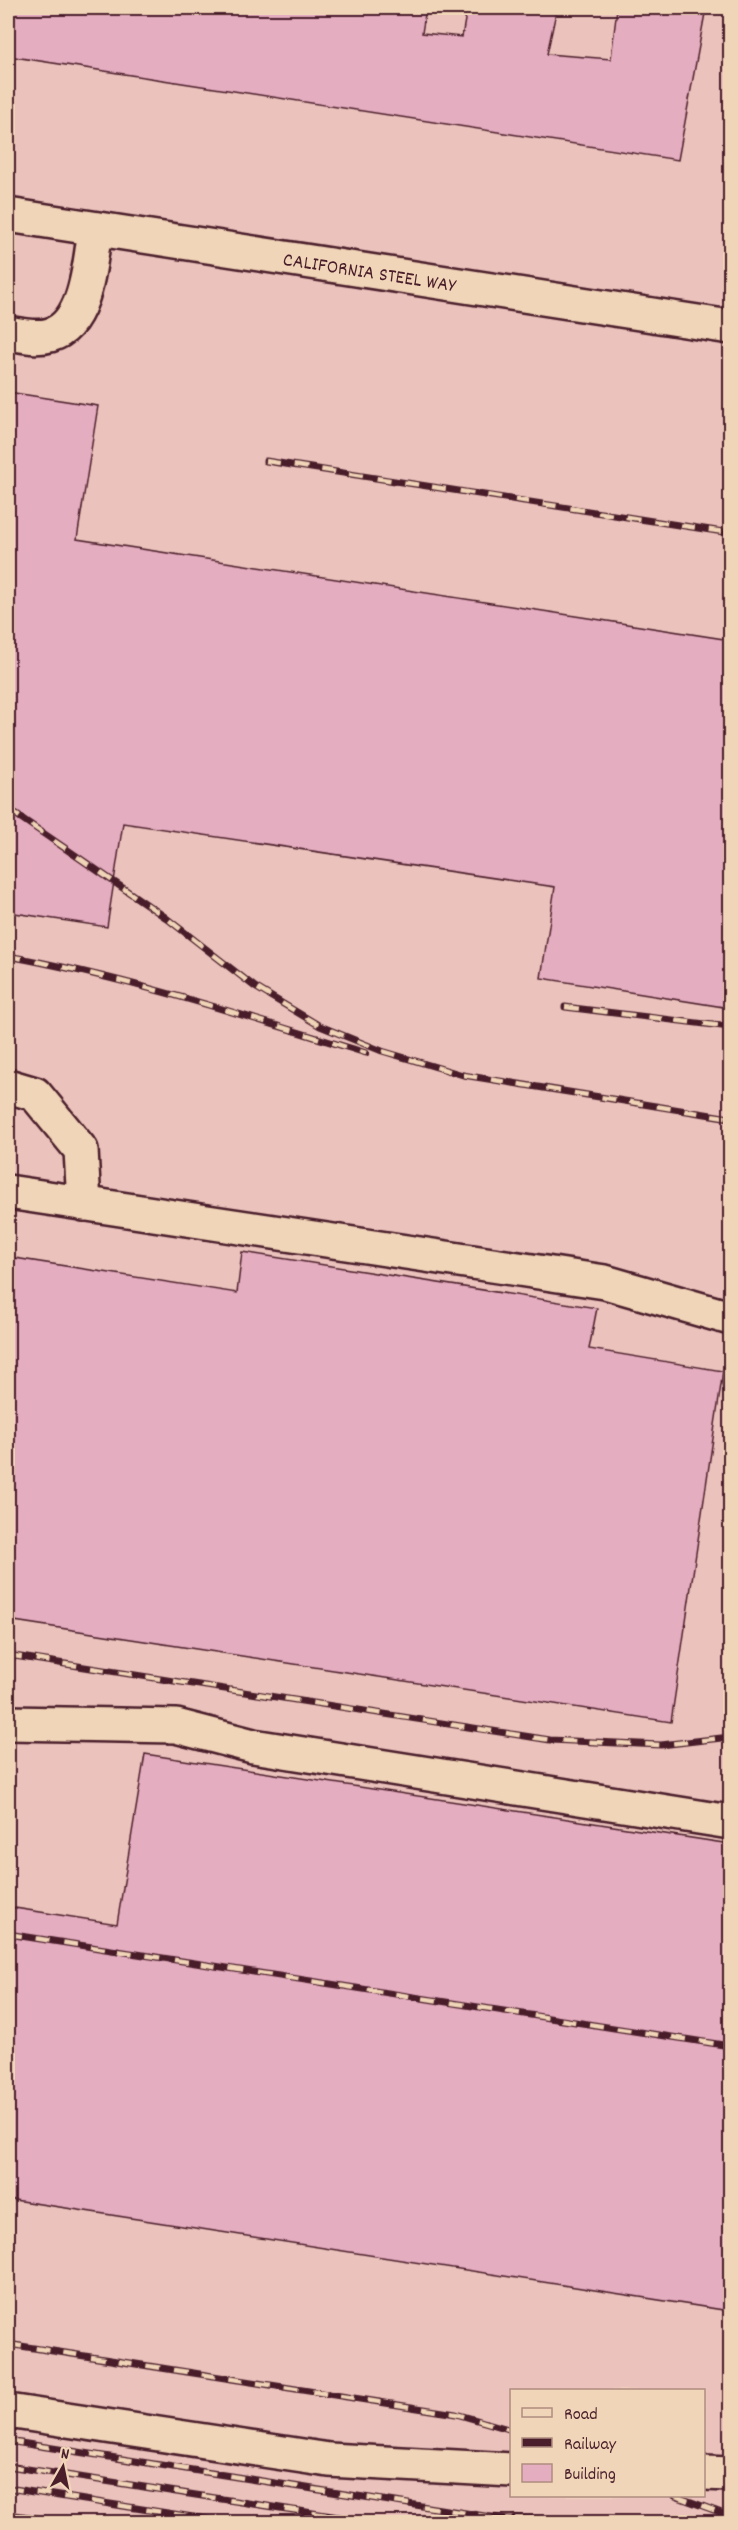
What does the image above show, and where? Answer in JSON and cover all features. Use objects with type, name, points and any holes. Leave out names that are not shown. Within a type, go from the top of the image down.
[{"type":"lane","name":"CALIFORNIA STEEL WAY","points":[[8,215],[730,327]]},
{"type":"lane","points":[[8,333],[48,336],[65,328],[78,310],[95,229]]},
{"type":"lane","points":[[8,1086],[35,1095],[81,1150],[84,1204]]},
{"type":"lane","points":[[8,1192],[604,1282],[730,1318]]},
{"type":"lane","points":[[8,1723],[176,1726],[253,1746],[730,1822]]},
{"type":"lane","points":[[8,2411],[329,2460],[510,2470]]},
{"type":"lane","points":[[705,2473],[730,2474]]},
{"type":"shaded area","points":[[8,8],[730,8],[730,2522],[8,2522]]},
{"type":"building","points":[[8,8],[426,8],[422,33],[462,37],[467,8],[557,8],[547,54],[611,59],[617,8],[706,8],[678,160],[8,56]]},
{"type":"building","points":[[8,392],[98,406],[77,539],[730,640],[730,1008],[541,978],[555,887],[123,823],[107,927],[8,912]]},
{"type":"building","points":[[242,1252],[597,1308],[589,1349],[723,1371],[671,1722],[8,1620],[8,1257],[237,1293]]},
{"type":"building","points":[[145,1754],[730,1844],[730,2311],[8,2199],[8,1907],[117,1924]]},
{"type":"railway","points":[[266,461],[730,533]]},
{"type":"railway","points":[[8,809],[165,917],[255,987],[320,1026],[382,1051],[463,1075],[730,1118]]},
{"type":"railway","points":[[8,956],[144,987],[366,1053]]},
{"type":"railway","points":[[565,1007],[730,1027]]},
{"type":"railway","points":[[8,1655],[550,1740],[661,1745],[730,1737]]},
{"type":"railway","points":[[8,1934],[730,2046]]},
{"type":"railway","points":[[8,2344],[456,2414],[510,2429]]},
{"type":"railway","points":[[8,2441],[523,2522]]},
{"type":"railway","points":[[8,2466],[371,2522]]},
{"type":"railway","points":[[8,2488],[225,2522]]},
{"type":"railway","points":[[678,2497],[730,2516]]},
{"type":"railway","points":[[8,2514],[64,2522]]},
{"type":"railway","points":[[515,2518],[581,2522]]}]
